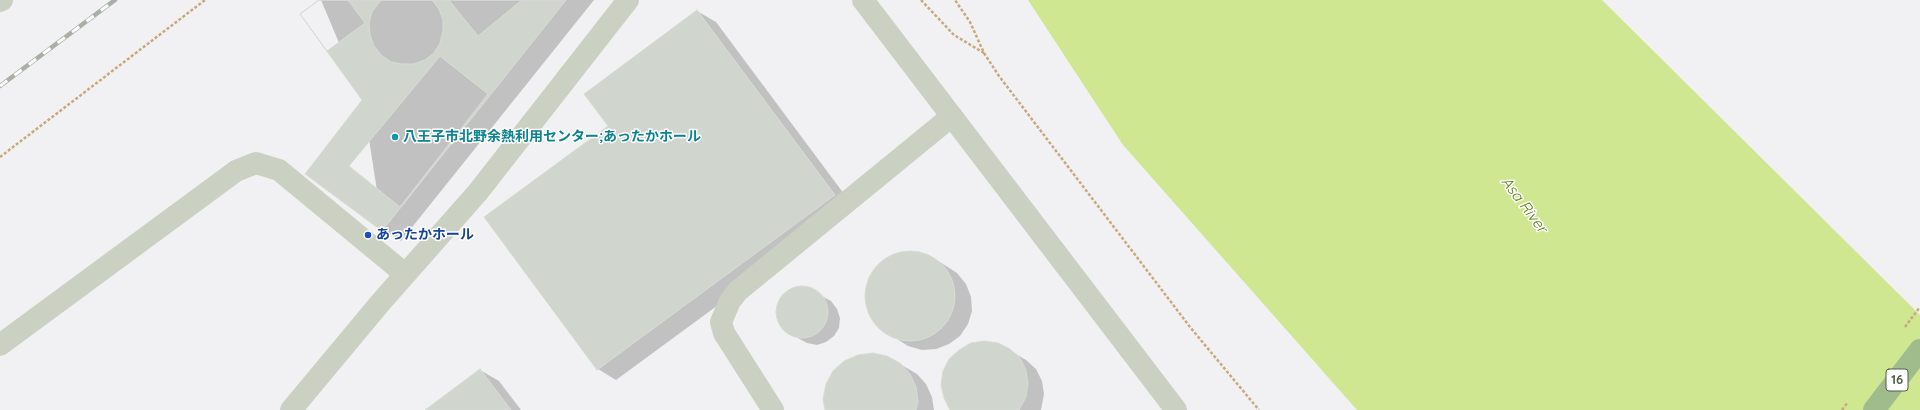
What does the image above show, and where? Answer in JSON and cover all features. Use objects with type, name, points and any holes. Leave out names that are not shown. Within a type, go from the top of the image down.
[{"type":"highway","name":"16","points":[[1874,410],[1920,350]]},
{"type":"street","points":[[291,410],[405,274],[478,192],[628,0]]},
{"type":"street","points":[[863,0],[1176,410]]},
{"type":"street","points":[[773,410],[724,333],[721,322],[730,300],[738,291],[952,116]]},
{"type":"street","points":[[0,345],[236,171],[256,163],[279,170],[405,274]]},
{"type":"path","points":[[0,157],[205,0]]},
{"type":"path","points":[[921,0],[954,35],[984,53]]},
{"type":"path","points":[[954,0],[970,22],[984,53],[999,76],[1185,320],[1259,410]]},
{"type":"water","name":"Asa River","points":[[1028,0],[1602,0],[1920,315],[1920,410],[1357,410],[1123,145]]},
{"type":"building","name":"八王子市北野余熱利用センター;あったかホール","points":[[319,0],[566,0],[382,231],[305,174],[362,100],[300,14]]},
{"type":"building","points":[[319,0],[348,0],[365,23],[327,51],[300,14]]},
{"type":"building","points":[[381,0],[432,0],[439,9],[443,20],[443,31],[440,43],[434,53],[425,60],[414,64],[391,62],[381,55],[374,46],[370,35],[369,23],[372,12]]},
{"type":"building","points":[[449,0],[522,0],[478,36]]},
{"type":"building","points":[[697,10],[835,195],[597,370],[484,217],[608,126],[584,94]]},
{"type":"building","points":[[440,56],[488,94],[400,207],[349,166]]},
{"type":"building","points":[[910,251],[927,254],[942,264],[952,279],[955,296],[952,313],[942,328],[927,338],[910,341],[893,338],[878,328],[868,313],[865,296],[868,279],[878,264],[893,254]]},
{"type":"building","points":[[802,286],[812,288],[820,294],[826,302],[828,312],[826,322],[820,330],[812,336],[802,338],[792,336],[784,330],[778,322],[776,312],[778,302],[784,294],[792,288]]},
{"type":"building","points":[[984,341],[998,343],[1010,349],[1020,358],[1026,370],[1028,384],[1026,397],[1019,410],[950,410],[944,398],[941,385],[943,371],[949,359],[959,350],[971,343]]},
{"type":"building","points":[[873,353],[887,356],[900,363],[910,374],[916,387],[918,402],[916,410],[825,410],[823,399],[826,384],[833,371],[844,361],[858,355]]},
{"type":"building","points":[[480,369],[511,410],[425,410]]},
{"type":"railway","points":[[0,86],[115,0]]},
{"type":"place","name":"八王子市北野余熱利用センター;あったかホール","points":[[395,137]]},
{"type":"place","name":"あったかホール","points":[[368,235]]}]
